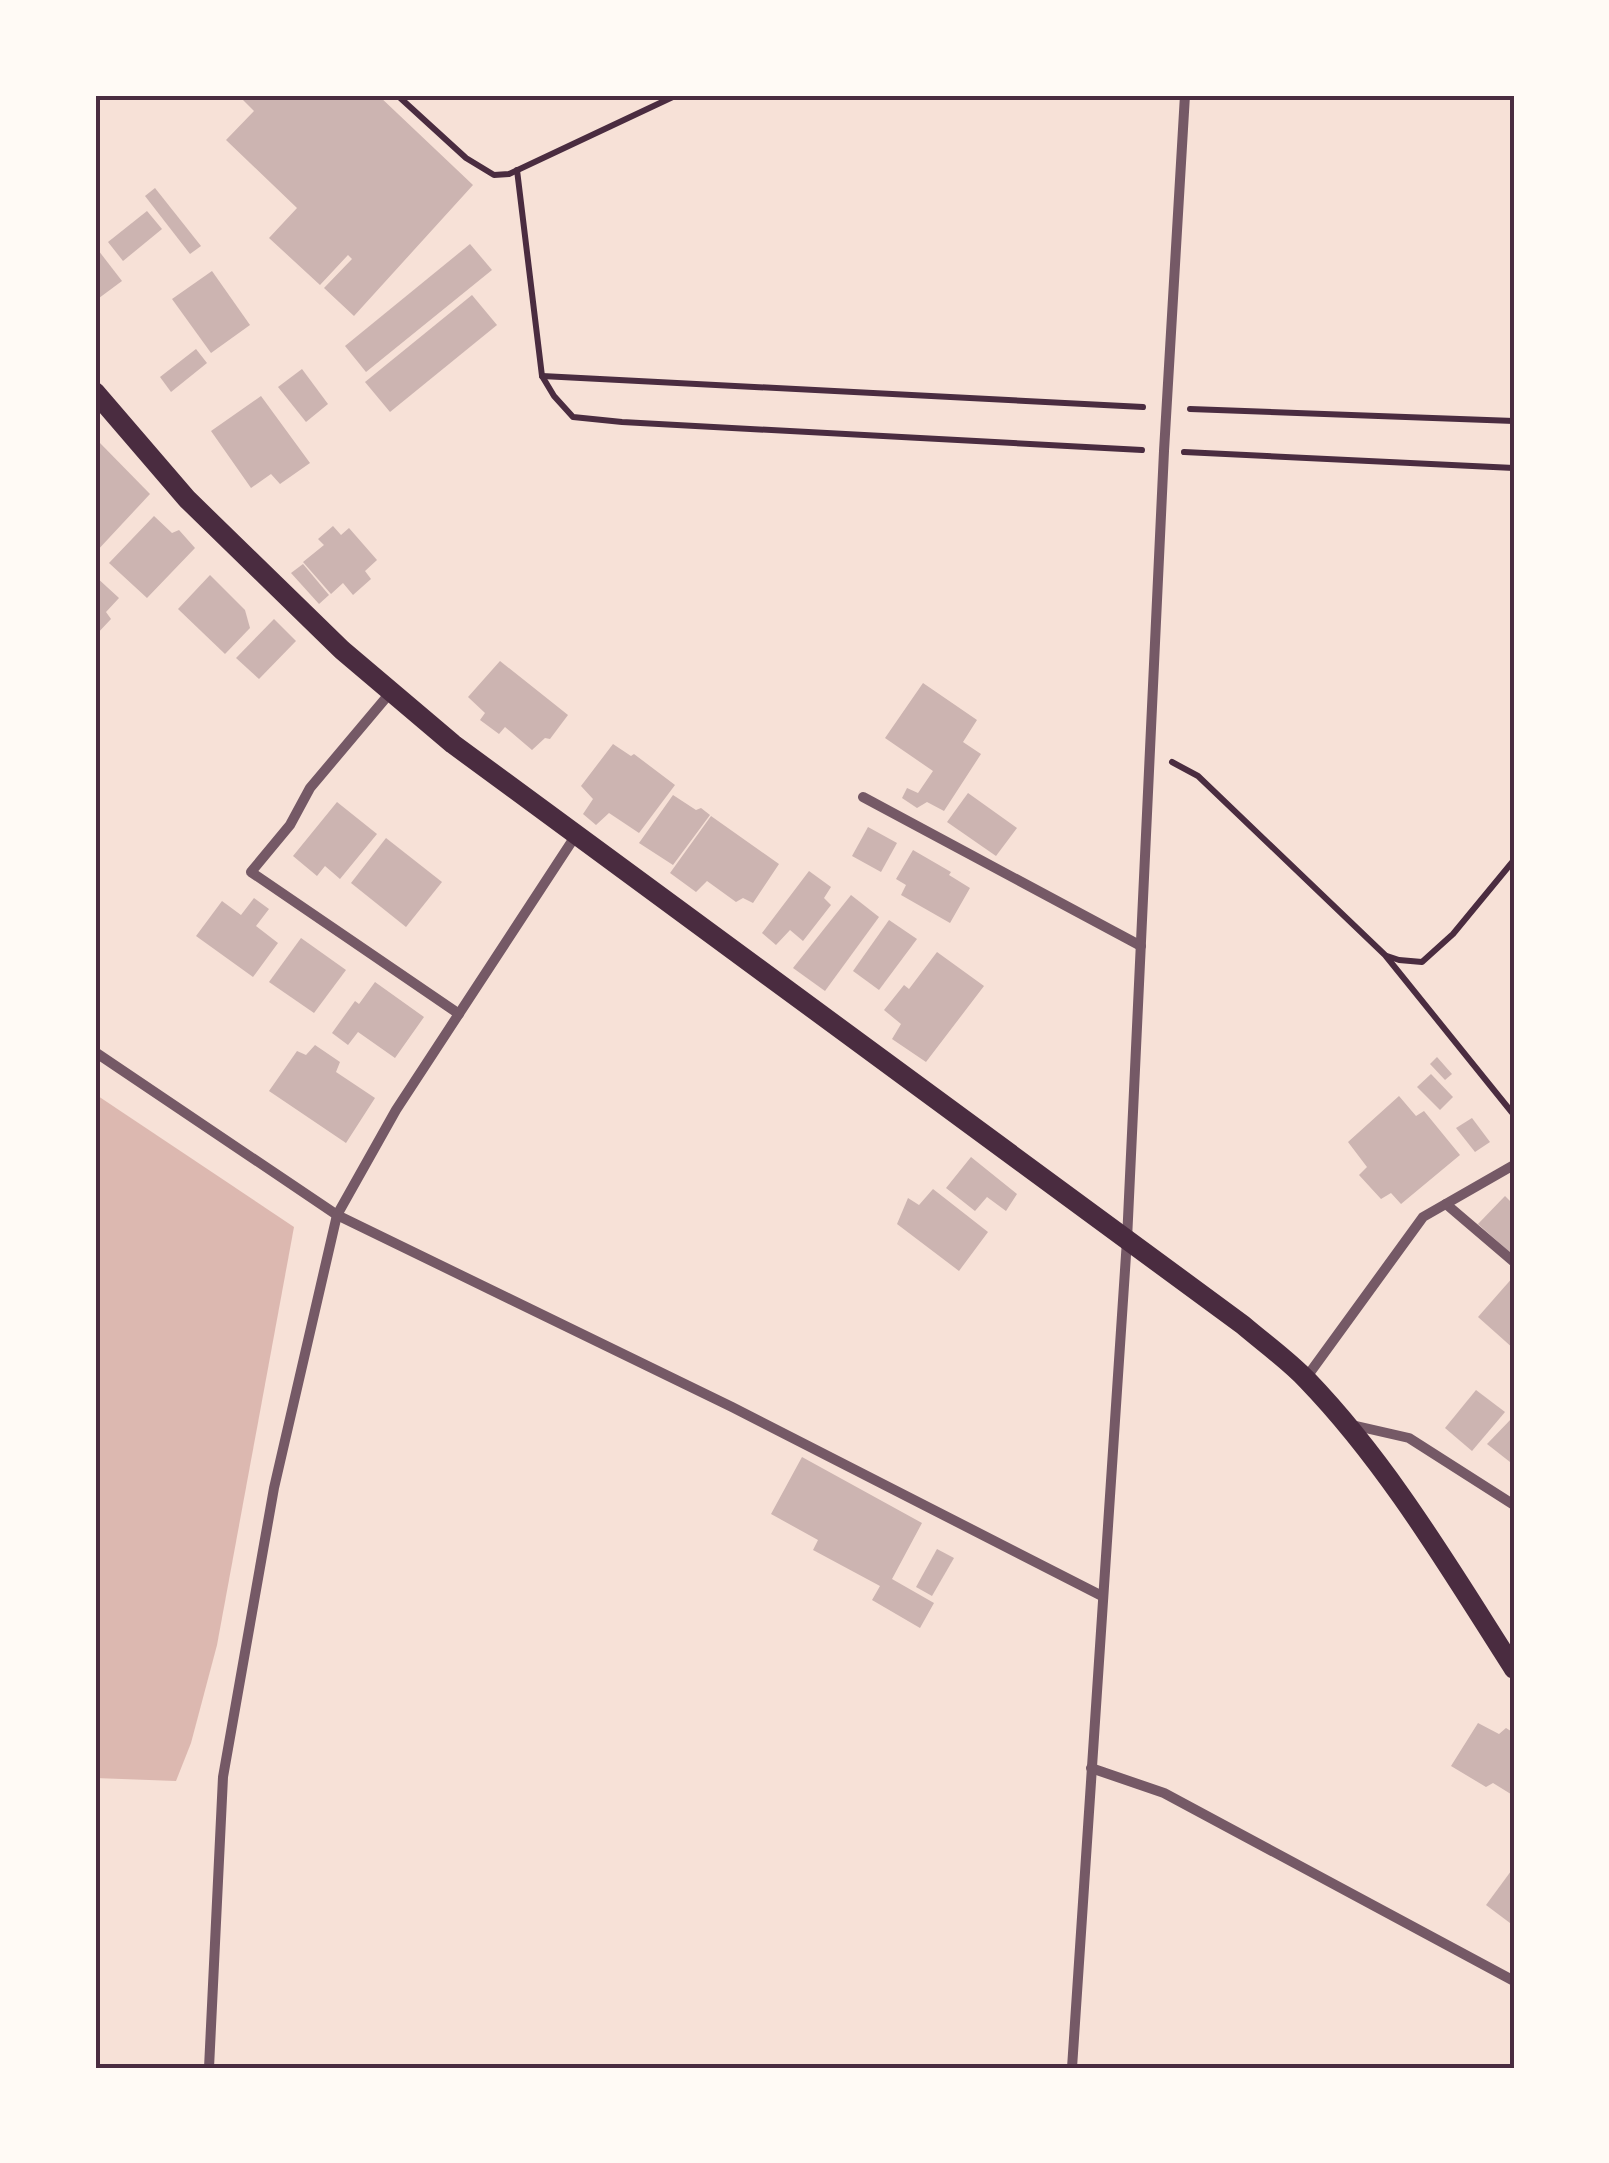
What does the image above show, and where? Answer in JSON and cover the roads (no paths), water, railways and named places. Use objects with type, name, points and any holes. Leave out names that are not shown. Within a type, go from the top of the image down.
[{"type":"main road","points":[[95,392],[187,499],[342,650],[452,744],[1243,1325],[1306,1379],[1346,1424],[1419,1521],[1514,1669]]},
{"type":"street","points":[[1072,2068],[1127,1240],[1184,95]]},
{"type":"street","points":[[390,692],[310,788],[290,825],[250,872],[459,1014]]},
{"type":"street","points":[[864,797],[1140,946]]},
{"type":"street","points":[[209,2068],[223,1777],[274,1488],[338,1215],[396,1110],[576,834]]},
{"type":"street","points":[[95,1052],[338,1215],[732,1407],[1102,1596]]},
{"type":"street","points":[[1306,1379],[1423,1218],[1514,1168]]},
{"type":"street","points":[[1446,1204],[1514,1262]]},
{"type":"street","points":[[1346,1424],[1408,1438],[1514,1504]]},
{"type":"street","points":[[1091,1768],[1164,1793],[1514,1981]]}]
